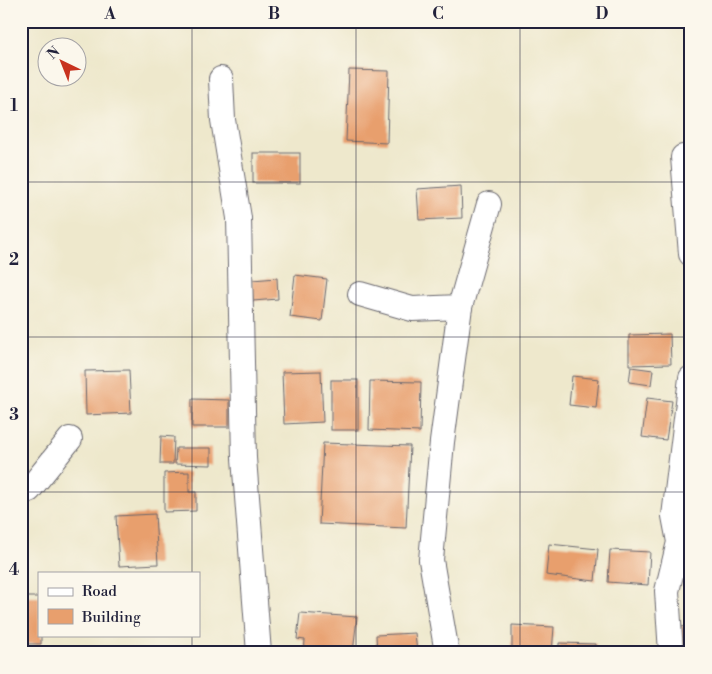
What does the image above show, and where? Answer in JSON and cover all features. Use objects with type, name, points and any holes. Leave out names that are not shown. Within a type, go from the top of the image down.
[{"type":"street","points":[[221,79],[223,120],[238,218],[244,458],[259,653]]},
{"type":"street","points":[[683,157],[691,254]]},
{"type":"street","points":[[447,653],[431,560],[442,442],[460,307],[489,204]]},
{"type":"street","points":[[360,294],[412,309],[460,307]]},
{"type":"street","points":[[671,653],[667,592],[679,542],[674,516],[691,378]]},
{"type":"street","points":[[21,492],[30,490],[70,439]]},
{"type":"building","points":[[349,70],[389,71],[387,143],[346,141]]},
{"type":"building","points":[[253,153],[300,153],[300,183],[253,183]]},
{"type":"building","points":[[461,186],[462,218],[419,220],[417,189]]},
{"type":"building","points":[[295,275],[327,279],[322,321],[290,317]]},
{"type":"building","points":[[277,278],[278,299],[253,301],[252,280]]},
{"type":"building","points":[[670,334],[671,364],[629,365],[629,335]]},
{"type":"building","points":[[631,367],[653,370],[651,385],[629,382]]},
{"type":"building","points":[[129,370],[131,413],[86,415],[85,371]]},
{"type":"building","points":[[321,371],[323,422],[284,424],[282,372]]},
{"type":"building","points":[[572,376],[599,379],[596,408],[569,405]]},
{"type":"building","points":[[331,380],[358,380],[358,430],[331,430]]},
{"type":"building","points":[[370,381],[421,382],[420,432],[369,430]]},
{"type":"building","points":[[647,398],[672,401],[666,440],[642,437]]},
{"type":"building","points":[[192,399],[229,400],[229,427],[192,427]]},
{"type":"building","points":[[21,426],[25,427],[24,457],[21,457]]},
{"type":"building","points":[[161,436],[174,437],[173,464],[160,464]]},
{"type":"building","points":[[323,443],[410,446],[406,528],[319,524]]},
{"type":"building","points":[[176,448],[211,448],[211,465],[175,464]]},
{"type":"building","points":[[189,472],[189,492],[196,492],[196,511],[164,512],[164,473]]},
{"type":"building","points":[[155,514],[158,564],[119,566],[116,516]]},
{"type":"building","points":[[549,544],[598,549],[595,581],[546,575]]},
{"type":"building","points":[[610,550],[650,552],[648,585],[608,582]]},
{"type":"building","points":[[21,597],[38,597],[38,636],[41,636],[41,644],[21,644]]},
{"type":"building","points":[[300,613],[357,617],[353,653],[304,653],[305,640],[297,639]]},
{"type":"building","points":[[512,625],[554,627],[552,653],[512,653]]},
{"type":"building","points":[[691,626],[691,653],[684,653],[680,627]]},
{"type":"building","points":[[415,633],[417,653],[377,653],[376,635]]},
{"type":"building","points":[[559,643],[596,644],[595,653],[559,653]]}]
